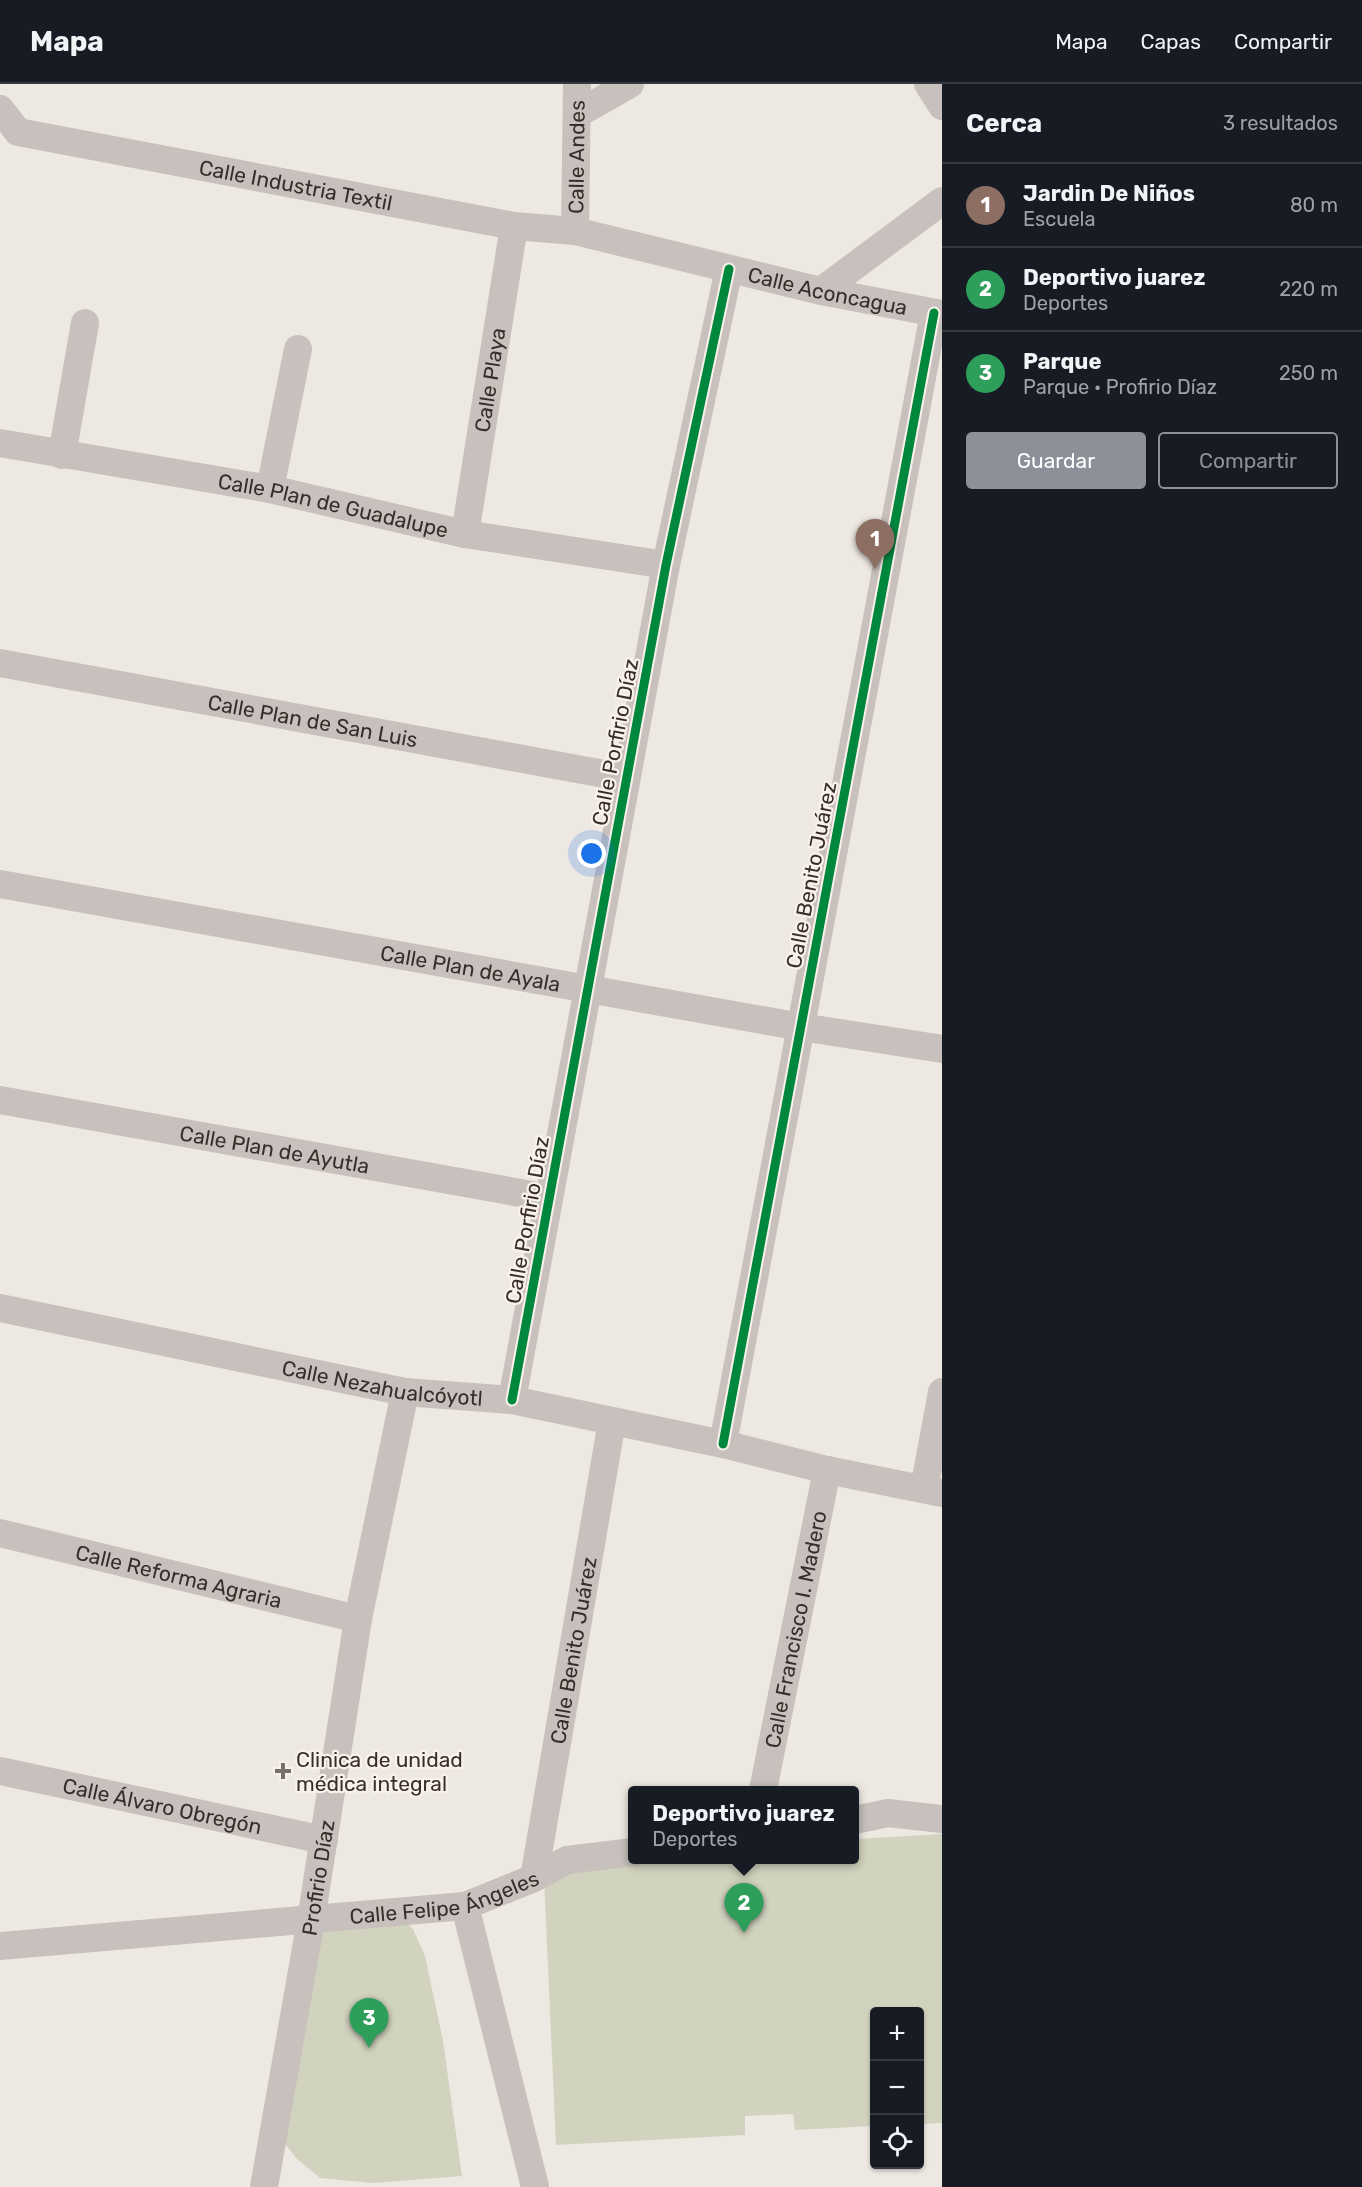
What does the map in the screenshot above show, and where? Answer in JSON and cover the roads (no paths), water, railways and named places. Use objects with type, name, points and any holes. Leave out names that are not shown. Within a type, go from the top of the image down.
[{"type":"street","name":"Calle Andes","points":[[574,231],[577,84]]},
{"type":"street","points":[[577,114],[630,84]]},
{"type":"street","points":[[928,84],[942,106]]},
{"type":"street","name":"Calle Industria Textil","points":[[0,109],[18,132],[514,226],[574,231]]},
{"type":"street","points":[[821,291],[942,201]]},
{"type":"street","name":"Calle Playa","points":[[465,534],[514,226]]},
{"type":"street","name":"Calle Aconcagua","points":[[574,231],[821,291],[938,314]]},
{"type":"street","name":"Calle Porfirio Díaz","points":[[512,1400],[666,565],[729,269]]},
{"type":"street","name":"Calle Benito Juárez","points":[[723,1444],[938,314]]},
{"type":"street","points":[[62,455],[86,323]]},
{"type":"street","points":[[270,489],[298,349]]},
{"type":"street","name":"Calle Plan de Guadalupe","points":[[0,443],[270,489],[465,534],[666,565]]},
{"type":"street","name":"Calle Plan de San Luis","points":[[0,663],[626,778]]},
{"type":"street","name":"Calle Plan de Ayala","points":[[0,884],[588,987],[801,1027],[942,1049]]},
{"type":"street","name":"Calle Plan de Ayutla","points":[[0,1100],[549,1198]]},
{"type":"street","name":"Calle Nezahualcóyotl","points":[[0,1308],[405,1392],[512,1400],[723,1444],[827,1470],[933,1491]]},
{"type":"street","name":"Profirio Díaz","points":[[264,2187],[312,1920],[358,1619],[405,1392]]},
{"type":"street","points":[[933,1491],[942,1392]]},
{"type":"street","name":"Calle Benito Juárez","points":[[534,1878],[612,1421]]},
{"type":"street","name":"Calle Francisco I. Madero","points":[[764,1786],[827,1470]]},
{"type":"street","name":"Calle Reforma Agraria","points":[[0,1533],[358,1619]]},
{"type":"street","name":"Calle Álvaro Obregón","points":[[0,1771],[324,1840]]},
{"type":"street","points":[[859,1819],[888,1813],[942,1819]]},
{"type":"street","name":"Calle Felipe Ángeles","points":[[0,1946],[465,1906],[534,1878],[567,1860],[628,1853]]},
{"type":"street","points":[[465,1906],[536,2187]]},
{"type":"place","name":"Jardin De Niños","points":[[875,569]]},
{"type":"place","name":"Clinica de unidad médica integral","points":[[283,1771]]},
{"type":"place","name":"Deportivo juarez","points":[[744,1933]]},
{"type":"place","name":"Parque","points":[[369,2048]]}]
